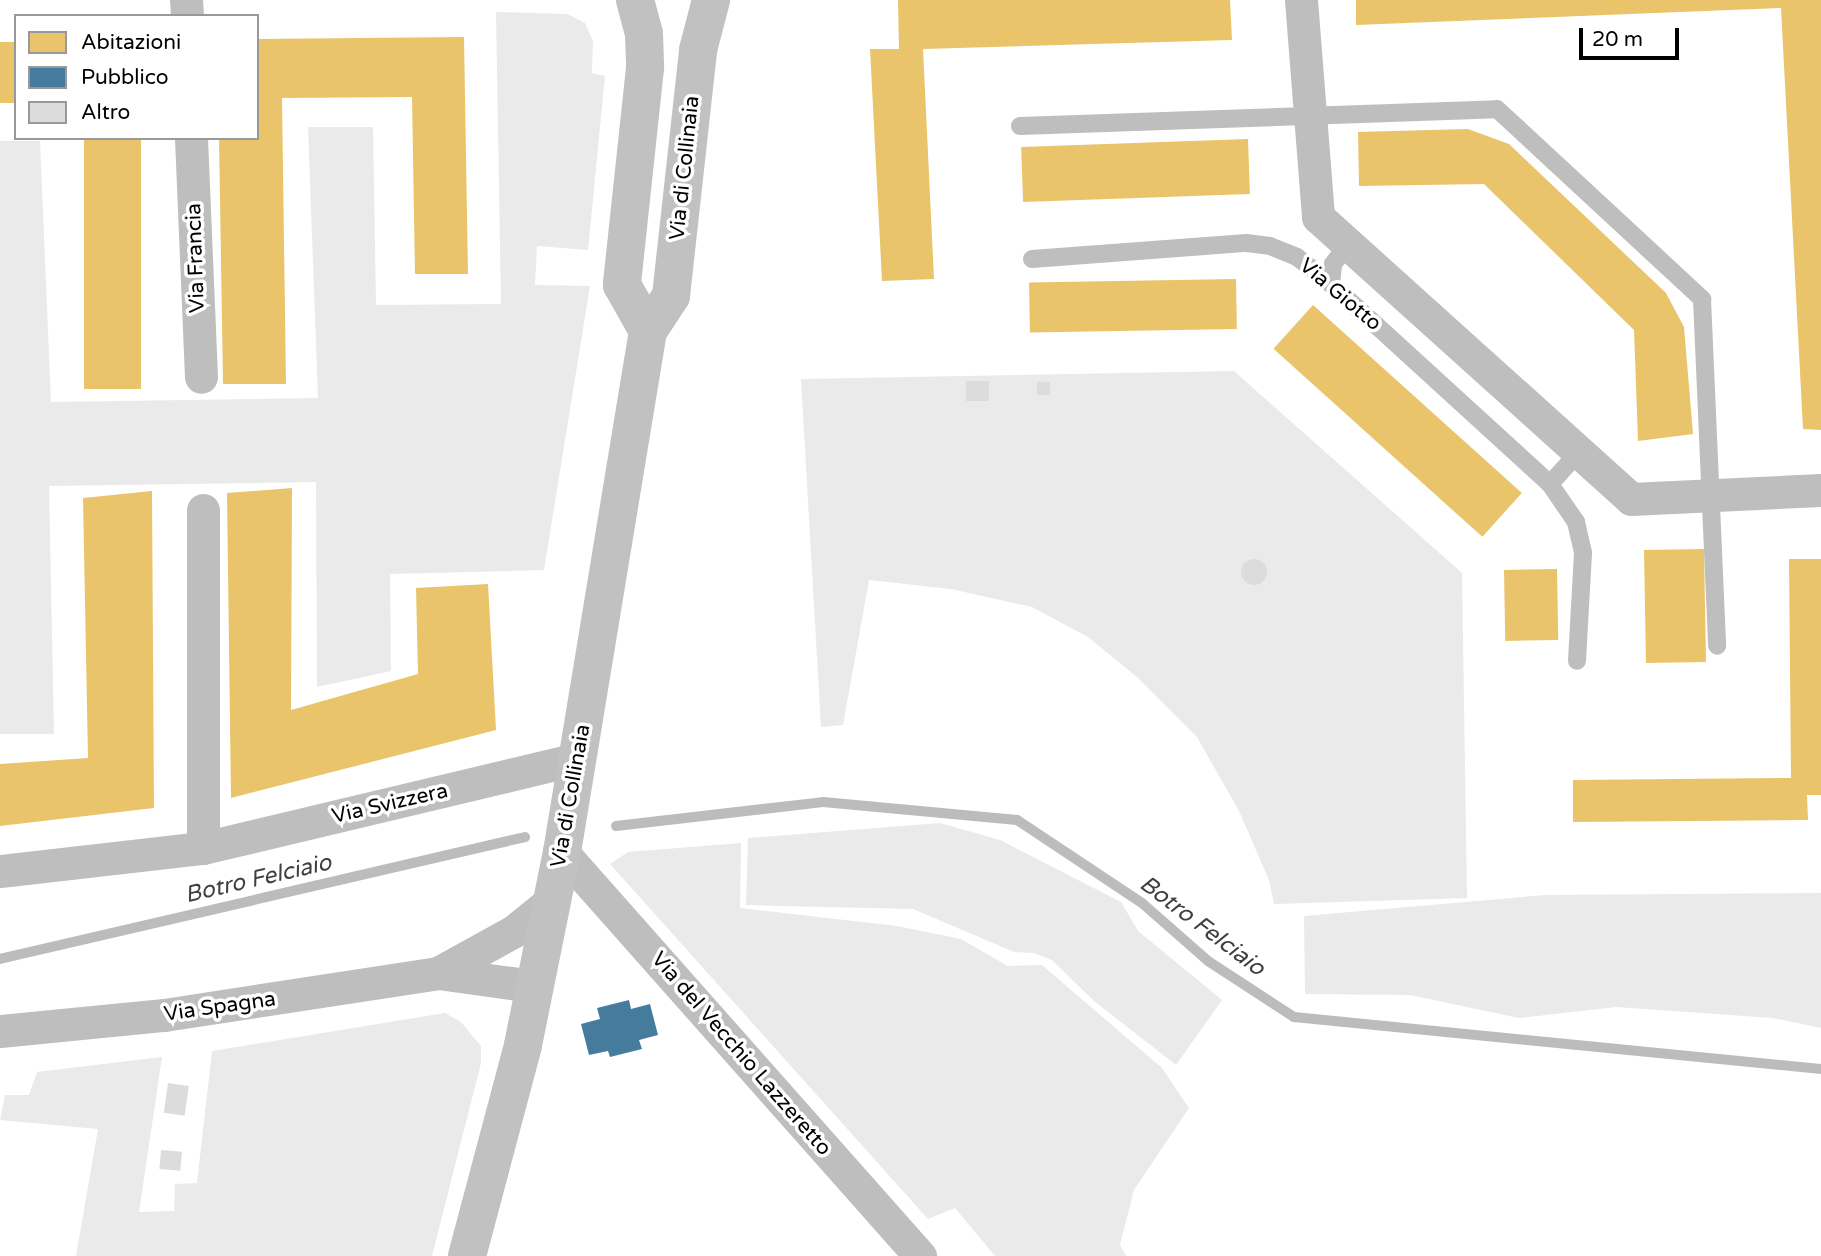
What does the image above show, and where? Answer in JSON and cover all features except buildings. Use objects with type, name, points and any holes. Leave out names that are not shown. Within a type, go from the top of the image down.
[{"type":"street","points":[[635,0],[644,34],[645,68],[622,285],[648,331]]},
{"type":"street","name":"Via di Collinaia","points":[[467,1256],[523,1045],[562,852],[648,331],[671,296],[698,50],[711,0]]},
{"type":"street","name":"Via Giotto","points":[[1301,0],[1318,217],[1631,499],[1821,491]]},
{"type":"street","name":"Via Francia","points":[[191,140],[201,377]]},
{"type":"street","points":[[203,510],[203,848]]},
{"type":"street","name":"Via Svizzera","points":[[0,871],[203,848],[578,759]]},
{"type":"street","name":"Via del Vecchio Lazzeretto","points":[[562,852],[920,1256]]},
{"type":"street","name":"Via Spagna","points":[[438,973],[514,931],[551,901]]},
{"type":"street","name":"Via Spagna","points":[[0,1031],[164,1015],[438,973],[533,986]]},
{"type":"lane","points":[[1020,126],[1497,109],[1702,299],[1714,495],[1717,646]]},
{"type":"lane","name":"Via Giotto","points":[[1032,258],[1246,243],[1270,246],[1297,257],[1332,285],[1550,484],[1576,522],[1583,553],[1577,661]]},
{"type":"lane","points":[[1332,285],[1332,264],[1348,244]]},
{"type":"lane","points":[[1550,484],[1578,453]]},
{"type":"shaded area","points":[[496,12],[567,14],[585,23],[593,41],[592,73],[605,76],[588,250],[537,246],[535,285],[590,286],[544,570],[390,574],[391,671],[317,687],[316,482],[49,486],[54,734],[0,734],[0,141],[40,141],[51,402],[318,398],[308,127],[373,127],[376,305],[501,304]]},
{"type":"shaded area","points":[[1234,371],[1462,573],[1467,898],[1274,904],[1269,880],[1239,811],[1197,737],[1137,677],[1088,637],[1032,607],[951,589],[869,580],[843,725],[821,727],[801,379]]},
{"type":"shaded area","points":[[940,823],[1000,840],[1121,902],[1138,931],[1222,1000],[1176,1065],[1094,1001],[1052,960],[1034,953],[1014,952],[913,909],[746,905],[748,838]]},
{"type":"shaded area","points":[[741,843],[740,908],[897,926],[961,939],[1008,966],[1042,965],[1162,1068],[1189,1108],[1134,1190],[1120,1245],[1126,1256],[995,1256],[955,1208],[928,1219],[610,864],[628,852]]},
{"type":"shaded area","points":[[1821,893],[1821,1028],[1773,1018],[1616,1007],[1519,1018],[1410,995],[1305,994],[1304,916],[1545,895]]},
{"type":"shaded area","points":[[445,1013],[461,1022],[481,1046],[481,1063],[432,1256],[76,1256],[98,1129],[0,1120],[5,1095],[29,1095],[37,1072],[162,1057],[139,1212],[174,1211],[175,1184],[197,1183],[212,1051]]},
{"type":"waterway","name":"Botro Felciaio","points":[[616,826],[823,802],[1017,820],[1142,903],[1208,961],[1294,1017],[1821,1069]]},
{"type":"waterway","name":"Botro Felciaio","points":[[0,959],[525,837]]}]
